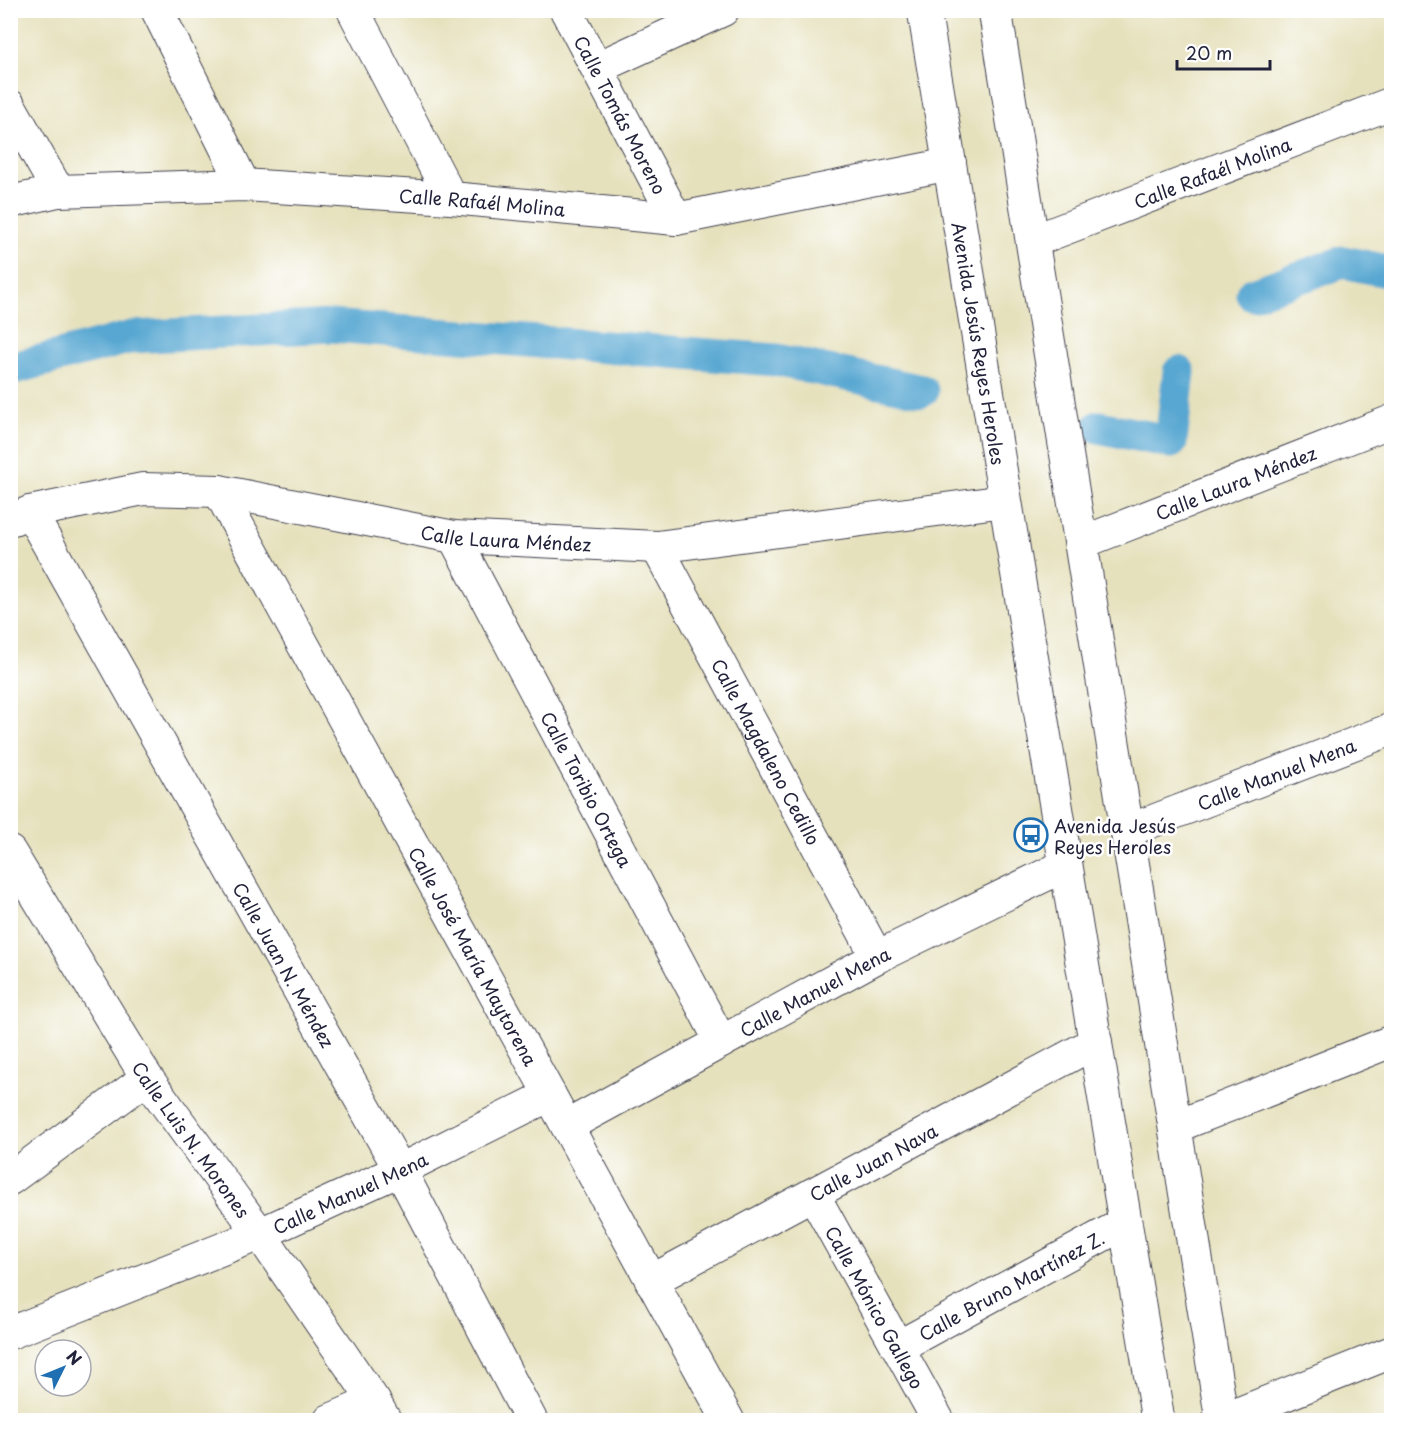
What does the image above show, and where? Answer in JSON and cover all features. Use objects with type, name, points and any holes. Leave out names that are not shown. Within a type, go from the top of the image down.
[{"type":"street","points":[[157,10],[244,185]]},
{"type":"street","points":[[353,10],[451,198]]},
{"type":"street","name":"Calle Tomás Moreno","points":[[566,10],[676,219]]},
{"type":"street","points":[[597,68],[723,10]]},
{"type":"street","name":"Avenida Jesús Reyes Heroles","points":[[924,10],[1158,1420]]},
{"type":"street","points":[[995,10],[1222,1420],[1392,1353]]},
{"type":"street","name":"Calle Rafaél Molina","points":[[1033,241],[1392,103]]},
{"type":"street","points":[[10,106],[58,191]]},
{"type":"street","name":"Calle Rafaél Molina","points":[[10,202],[58,191],[244,185],[451,198],[676,219],[950,164]]},
{"type":"street","name":"Calle Laura Méndez","points":[[1081,543],[1392,422]]},
{"type":"street","name":"Calle Laura Méndez","points":[[20,516],[143,489],[219,491],[454,537],[657,547],[1005,501]]},
{"type":"street","name":"Calle José María Maytorena","points":[[219,491],[728,1420]]},
{"type":"street","name":"Calle Juan N. Méndez","points":[[20,516],[400,1170],[531,1420]]},
{"type":"street","name":"Calle Toribio Ortega","points":[[454,537],[721,1042]]},
{"type":"street","name":"Calle Magdaleno Cedillo","points":[[657,547],[878,957]]},
{"type":"street","name":"Calle Manuel Mena","points":[[1127,831],[1392,729]]},
{"type":"street","name":"Calle Luis N. Morones","points":[[10,852],[147,1078],[260,1234],[380,1411]]},
{"type":"street","name":"Calle Manuel Mena","points":[[567,1126],[878,957],[1066,865]]},
{"type":"street","points":[[1175,1127],[1392,1041]]},
{"type":"street","name":"Calle Juan Nava","points":[[651,1281],[1096,1042]]},
{"type":"street","points":[[10,1179],[147,1078]]},
{"type":"street","name":"Calle Manuel Mena","points":[[10,1333],[260,1234],[400,1170],[550,1095]]},
{"type":"street","name":"Calle Mónico Gallego","points":[[813,1194],[938,1420]]},
{"type":"street","name":"Calle Bruno Martínez Z.","points":[[898,1347],[1125,1223]]},
{"type":"street","points":[[330,1420],[380,1411]]},
{"type":"waterway","points":[[1252,294],[1343,262],[1392,272]]},
{"type":"waterway","points":[[10,369],[132,337],[331,326],[776,360],[922,391]]},
{"type":"waterway","points":[[1099,427],[1171,442],[1179,372]]},
{"type":"place","name":"Avenida Jesús Reyes Heroles","points":[[1031,835]]}]
